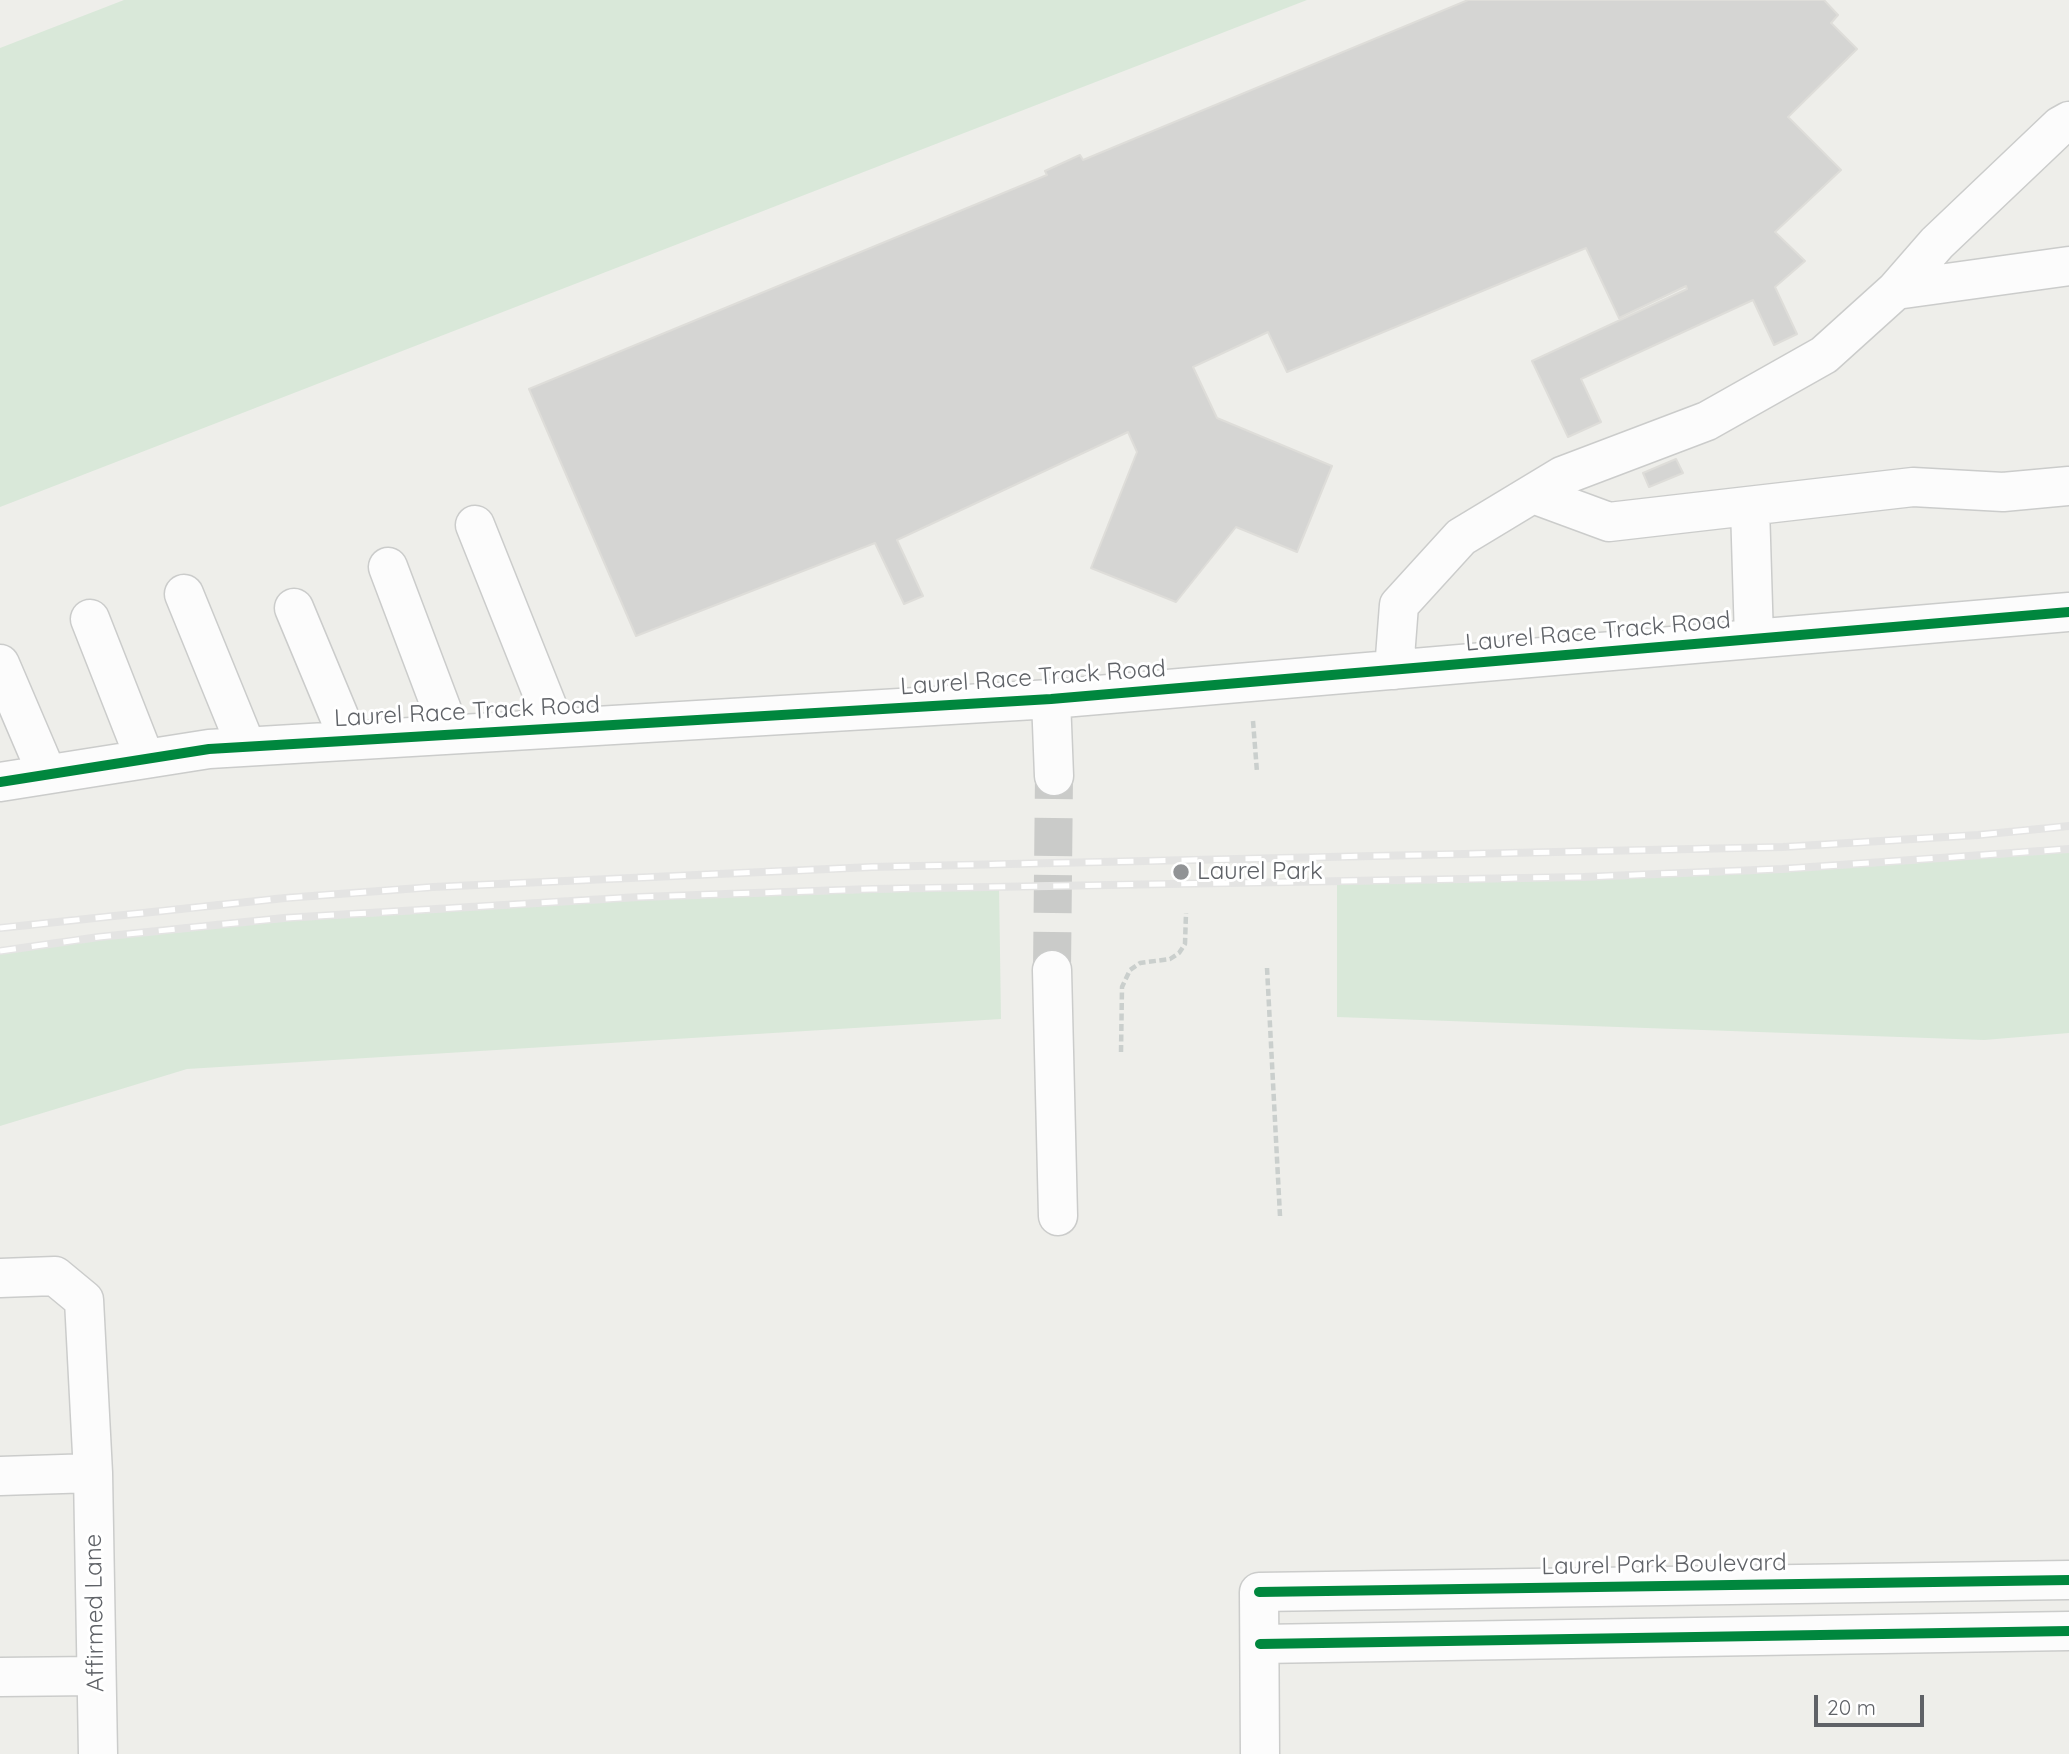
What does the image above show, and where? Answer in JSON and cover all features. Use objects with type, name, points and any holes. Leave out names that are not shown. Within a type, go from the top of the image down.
[{"type":"street","points":[[1394,670],[1399,605],[1461,537],[1562,477],[1707,421],[1824,355],[1896,290],[1937,243],[2060,125],[2069,121]]},
{"type":"street","points":[[1896,290],[2069,266]]},
{"type":"street","points":[[1534,494],[1609,522],[1913,487],[2003,492],[2069,486]]},
{"type":"street","points":[[1750,507],[1754,639]]},
{"type":"street","points":[[475,525],[556,729]]},
{"type":"street","points":[[388,567],[450,734]]},
{"type":"street","points":[[184,594],[246,746]]},
{"type":"street","points":[[294,608],[349,740]]},
{"type":"street","name":"Laurel Race Track Road","points":[[0,782],[209,749],[1051,699],[2069,612]]},
{"type":"street","points":[[90,619],[145,759]]},
{"type":"street","points":[[0,664],[47,774]]},
{"type":"street","points":[[1051,699],[1054,776]]},
{"type":"street","points":[[1052,970],[1058,1216]]},
{"type":"street","name":"Affirmed Lane","points":[[0,1278],[55,1276],[84,1300],[93,1473],[98,1754]]},
{"type":"street","points":[[0,1476],[93,1473]]},
{"type":"street","name":"Laurel Park Boulevard","points":[[1260,1644],[1259,1592],[2069,1580]]},
{"type":"street","points":[[1260,1754],[1260,1644],[2069,1631]]},
{"type":"street","points":[[0,1677],[96,1676]]},
{"type":"path","points":[[1250,682],[1257,772]]},
{"type":"path","points":[[1121,1052],[1122,987],[1130,970],[1140,963],[1170,959],[1179,953],[1185,943],[1186,913]]},
{"type":"path","points":[[1267,968],[1280,1216]]},
{"type":"green space","points":[[124,0],[1307,0],[0,507],[0,48]]},
{"type":"green space","points":[[2069,849],[2069,1033],[1984,1040],[1337,1017],[1337,881],[1583,877],[1782,869]]},
{"type":"green space","points":[[999,886],[1001,1019],[187,1069],[0,1126],[0,949],[284,918],[434,908],[639,897]]},
{"type":"building","points":[[1468,0],[1824,0],[1838,15],[1831,23],[1857,49],[1788,117],[1841,170],[1775,232],[1805,261],[1775,287],[1797,334],[1774,345],[1753,300],[1581,379],[1601,422],[1568,437],[1532,361],[1687,289],[1686,286],[1619,318],[1586,248],[1287,372],[1268,332],[1193,367],[1217,418],[1332,466],[1297,552],[1236,527],[1176,602],[1091,568],[1137,452],[1128,432],[897,540],[923,596],[904,604],[875,543],[636,636],[529,389],[1047,175],[1045,171],[1080,155],[1083,160]]},
{"type":"building","points":[[1676,459],[1683,473],[1649,487],[1643,473]]},
{"type":"tunnel","points":[[1052,970],[1054,776]]},
{"type":"railway","points":[[0,928],[285,898],[433,887],[872,867],[1783,847],[1978,835],[2069,826]]},
{"type":"railway","points":[[0,951],[99,937],[284,918],[639,897],[872,889],[1583,877],[1782,869],[2069,849]]},
{"type":"cycle path","points":[[0,782],[209,749],[1051,699],[2069,612]]},
{"type":"cycle path","points":[[1259,1592],[2069,1580]]},
{"type":"cycle path","points":[[1260,1644],[2069,1631]]},
{"type":"place","name":"Laurel Park","points":[[1181,872]]}]
